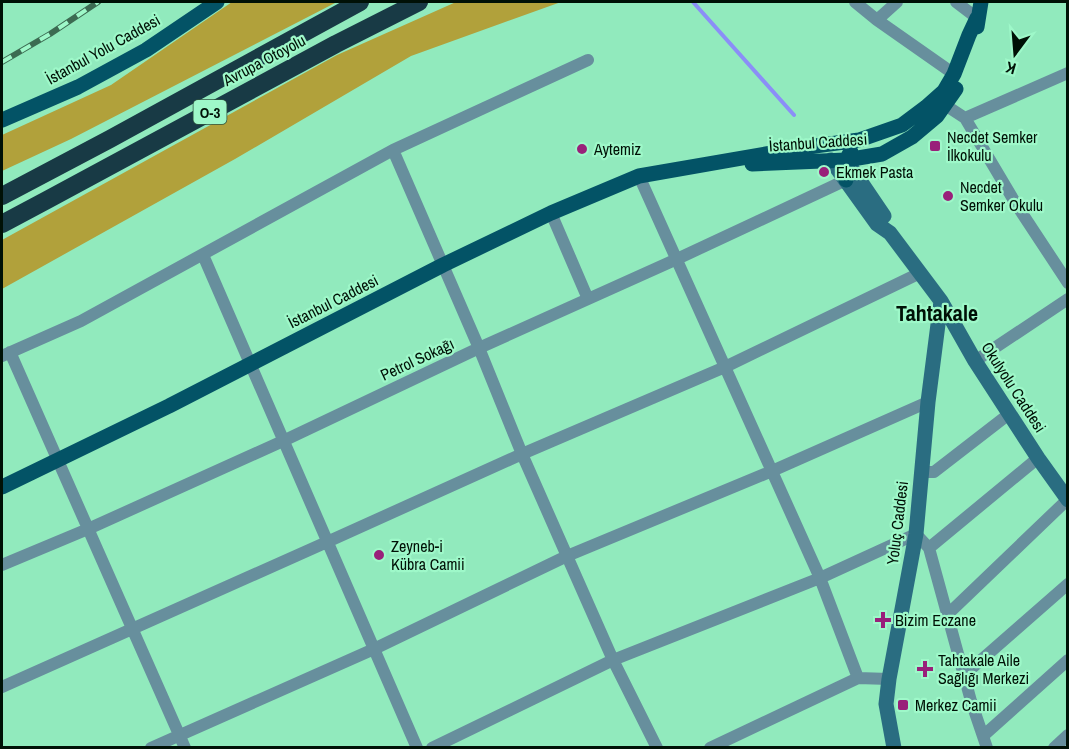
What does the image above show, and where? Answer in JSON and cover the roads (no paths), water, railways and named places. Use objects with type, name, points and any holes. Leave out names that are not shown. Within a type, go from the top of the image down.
[{"type":"highway","name":"Avrupa Otoyolu","points":[[2,196],[360,2]]},
{"type":"highway","name":"Avrupa Otoyolu","points":[[2,224],[336,44],[419,2]]},
{"type":"main road","name":"İstanbul Yolu Caddesi","points":[[2,120],[78,87],[146,50],[217,2]]},
{"type":"main road","name":"İstanbul Caddesi","points":[[2,488],[442,265],[551,213],[639,176],[859,140],[902,125],[926,107],[940,102],[955,91],[975,45],[981,2]]},
{"type":"main road","name":"İstanbul Caddesi","points":[[689,168],[839,160],[882,154],[912,137],[937,116],[944,91],[954,74],[977,18]]},
{"type":"main road","points":[[839,160],[858,146],[876,140],[889,129]]},
{"type":"main road","points":[[800,148],[841,156],[839,160],[846,180]]},
{"type":"street","points":[[855,2],[954,74]]},
{"type":"street","points":[[877,20],[897,2]]},
{"type":"street","points":[[956,2],[977,18]]},
{"type":"street","points":[[185,747],[58,461],[6,354],[81,321],[393,150],[588,60]]},
{"type":"street","points":[[965,118],[1068,73]]},
{"type":"street","points":[[940,102],[965,118],[1016,204],[1068,283]]},
{"type":"street","points":[[393,150],[567,556],[613,660],[657,747]]},
{"type":"street","points":[[839,160],[887,221],[890,233]]},
{"type":"street","points":[[639,176],[820,578],[858,678]]},
{"type":"street","points":[[846,180],[877,224],[890,233]]},
{"type":"street","name":"Petrol Sokağı","points":[[2,565],[283,441],[479,348],[677,260],[846,180]]},
{"type":"street","points":[[551,213],[588,299]]},
{"type":"street","name":"Okulyolu Caddesi","points":[[890,233],[941,301],[975,361],[1067,500]]},
{"type":"street","points":[[203,255],[417,747]]},
{"type":"street","points":[[2,687],[522,454],[725,367],[920,273]]},
{"type":"street","points":[[975,361],[1068,299]]},
{"type":"street","name":"Yoluç Caddesi","points":[[894,747],[886,704],[916,534],[928,402],[941,301]]},
{"type":"street","points":[[151,747],[374,649],[567,556],[772,471],[928,402]]},
{"type":"street","points":[[921,472],[934,472],[1009,414]]},
{"type":"street","points":[[929,548],[1038,458]]},
{"type":"street","points":[[948,615],[1067,500]]},
{"type":"street","points":[[432,747],[613,660],[820,578],[916,534],[929,548],[985,742],[1068,660]]},
{"type":"street","points":[[964,675],[1068,584]]},
{"type":"street","points":[[710,747],[858,678],[889,679]]},
{"type":"street","points":[[1054,747],[1068,735]]},
{"type":"waterway","points":[[693,2],[794,115]]},
{"type":"railway","points":[[2,62],[98,2]]},
{"type":"place","name":"Necdet Semker İlkokulu","points":[[935,146]]},
{"type":"place","name":"Aytemiz","points":[[582,149]]},
{"type":"place","name":"Ekmek Pasta","points":[[824,172]]},
{"type":"place","name":"Necdet Semker Okulu","points":[[948,196]]},
{"type":"place","name":"Zeyneb-i Kübra Camii","points":[[379,555]]},
{"type":"place","name":"Bizim Eczane","points":[[883,620]]},
{"type":"place","name":"Tahtakale Aile Sağlığı Merkezi","points":[[925,669]]},
{"type":"place","name":"Merkez Camii","points":[[903,705]]},
{"type":"district","name":"Tahtakale","points":[[937,313]]}]
